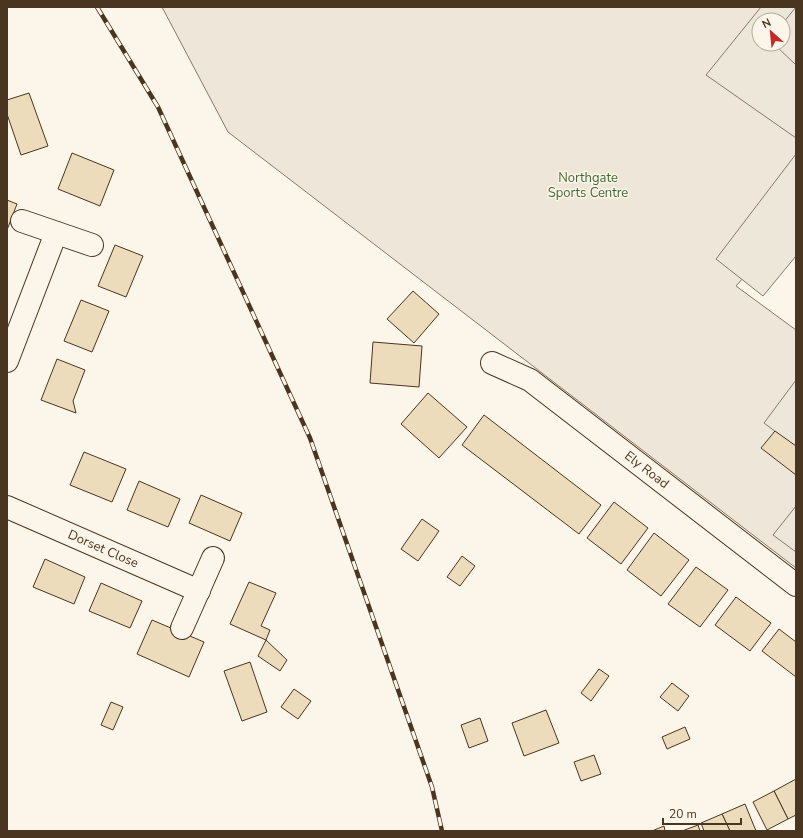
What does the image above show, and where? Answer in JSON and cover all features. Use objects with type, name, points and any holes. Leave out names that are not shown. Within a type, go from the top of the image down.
[{"type":"street","points":[[22,221],[92,245]]},
{"type":"street","points":[[7,360],[56,233]]},
{"type":"street","name":"Ely Road","points":[[492,363],[530,380],[796,584]]},
{"type":"street","name":"Dorset Close","points":[[7,507],[199,590]]},
{"type":"street","points":[[182,628],[213,558]]},
{"type":"green space","name":"Northgate Sports Centre","points":[[162,7],[796,7],[796,218],[736,286],[796,330],[796,568],[228,132]]},
{"type":"shaded area","points":[[761,7],[796,7],[791,13],[757,12]]},
{"type":"shaded area","points":[[751,19],[751,52],[782,52],[796,65],[796,138],[706,75]]},
{"type":"shaded area","points":[[796,154],[796,256],[763,296],[716,259]]},
{"type":"shaded area","points":[[796,380],[796,447],[764,423]]},
{"type":"shaded area","points":[[796,506],[796,552],[773,535]]},
{"type":"building","points":[[29,93],[48,146],[21,155],[7,114],[7,100]]},
{"type":"building","points":[[72,153],[114,170],[100,206],[58,189]]},
{"type":"building","points":[[7,200],[17,204],[7,230]]},
{"type":"building","points":[[115,245],[143,256],[126,297],[98,286]]},
{"type":"building","points":[[413,291],[439,314],[414,343],[387,319]]},
{"type":"building","points":[[81,300],[109,311],[92,352],[64,341]]},
{"type":"building","points":[[373,342],[422,346],[419,387],[370,383]]},
{"type":"building","points":[[57,359],[85,370],[73,401],[76,413],[41,400]]},
{"type":"building","points":[[428,393],[467,427],[439,458],[401,424]]},
{"type":"building","points":[[484,415],[601,505],[579,534],[462,445]]},
{"type":"building","points":[[775,431],[796,446],[796,475],[761,448]]},
{"type":"building","points":[[84,452],[126,469],[112,502],[70,485]]},
{"type":"building","points":[[139,481],[180,499],[168,527],[127,510]]},
{"type":"building","points":[[201,495],[242,513],[230,541],[189,523]]},
{"type":"building","points":[[614,502],[648,528],[621,564],[587,538]]},
{"type":"building","points":[[422,519],[439,531],[418,561],[401,549]]},
{"type":"building","points":[[654,533],[689,560],[661,596],[627,570]]},
{"type":"building","points":[[462,556],[475,566],[460,586],[447,577]]},
{"type":"building","points":[[45,559],[85,577],[74,604],[33,587]]},
{"type":"building","points":[[696,567],[728,590],[700,627],[668,604]]},
{"type":"building","points":[[249,582],[276,593],[261,626],[270,630],[266,640],[230,624]]},
{"type":"building","points":[[101,583],[142,601],[130,628],[89,611]]},
{"type":"building","points":[[736,597],[771,623],[750,651],[715,625]]},
{"type":"building","points":[[152,620],[204,642],[189,677],[137,654]]},
{"type":"building","points":[[779,629],[796,642],[796,677],[762,651]]},
{"type":"building","points":[[266,640],[287,660],[280,671],[258,656]]},
{"type":"building","points":[[250,662],[267,712],[242,721],[224,671]]},
{"type":"building","points":[[599,669],[609,676],[591,701],[581,693]]},
{"type":"building","points":[[672,683],[689,696],[678,711],[660,697]]},
{"type":"building","points":[[294,689],[311,701],[298,719],[281,707]]},
{"type":"building","points":[[111,702],[123,707],[113,730],[101,725]]},
{"type":"building","points":[[546,710],[559,743],[524,756],[512,723]]},
{"type":"building","points":[[480,718],[488,741],[469,748],[461,725]]},
{"type":"building","points":[[685,727],[690,739],[667,749],[662,737]]},
{"type":"building","points":[[594,755],[601,774],[581,781],[574,762]]},
{"type":"building","points":[[796,779],[796,815],[788,819],[774,791]]},
{"type":"building","points":[[774,791],[788,819],[767,830],[753,802]]},
{"type":"building","points":[[745,804],[756,831],[730,831],[722,814]]},
{"type":"building","points":[[722,814],[730,831],[704,831],[701,823]]},
{"type":"building","points":[[698,825],[700,831],[682,831]]},
{"type":"building","points":[[664,826],[665,831],[652,831]]},
{"type":"railway","points":[[97,7],[158,107],[310,438],[432,787],[442,831]]}]
